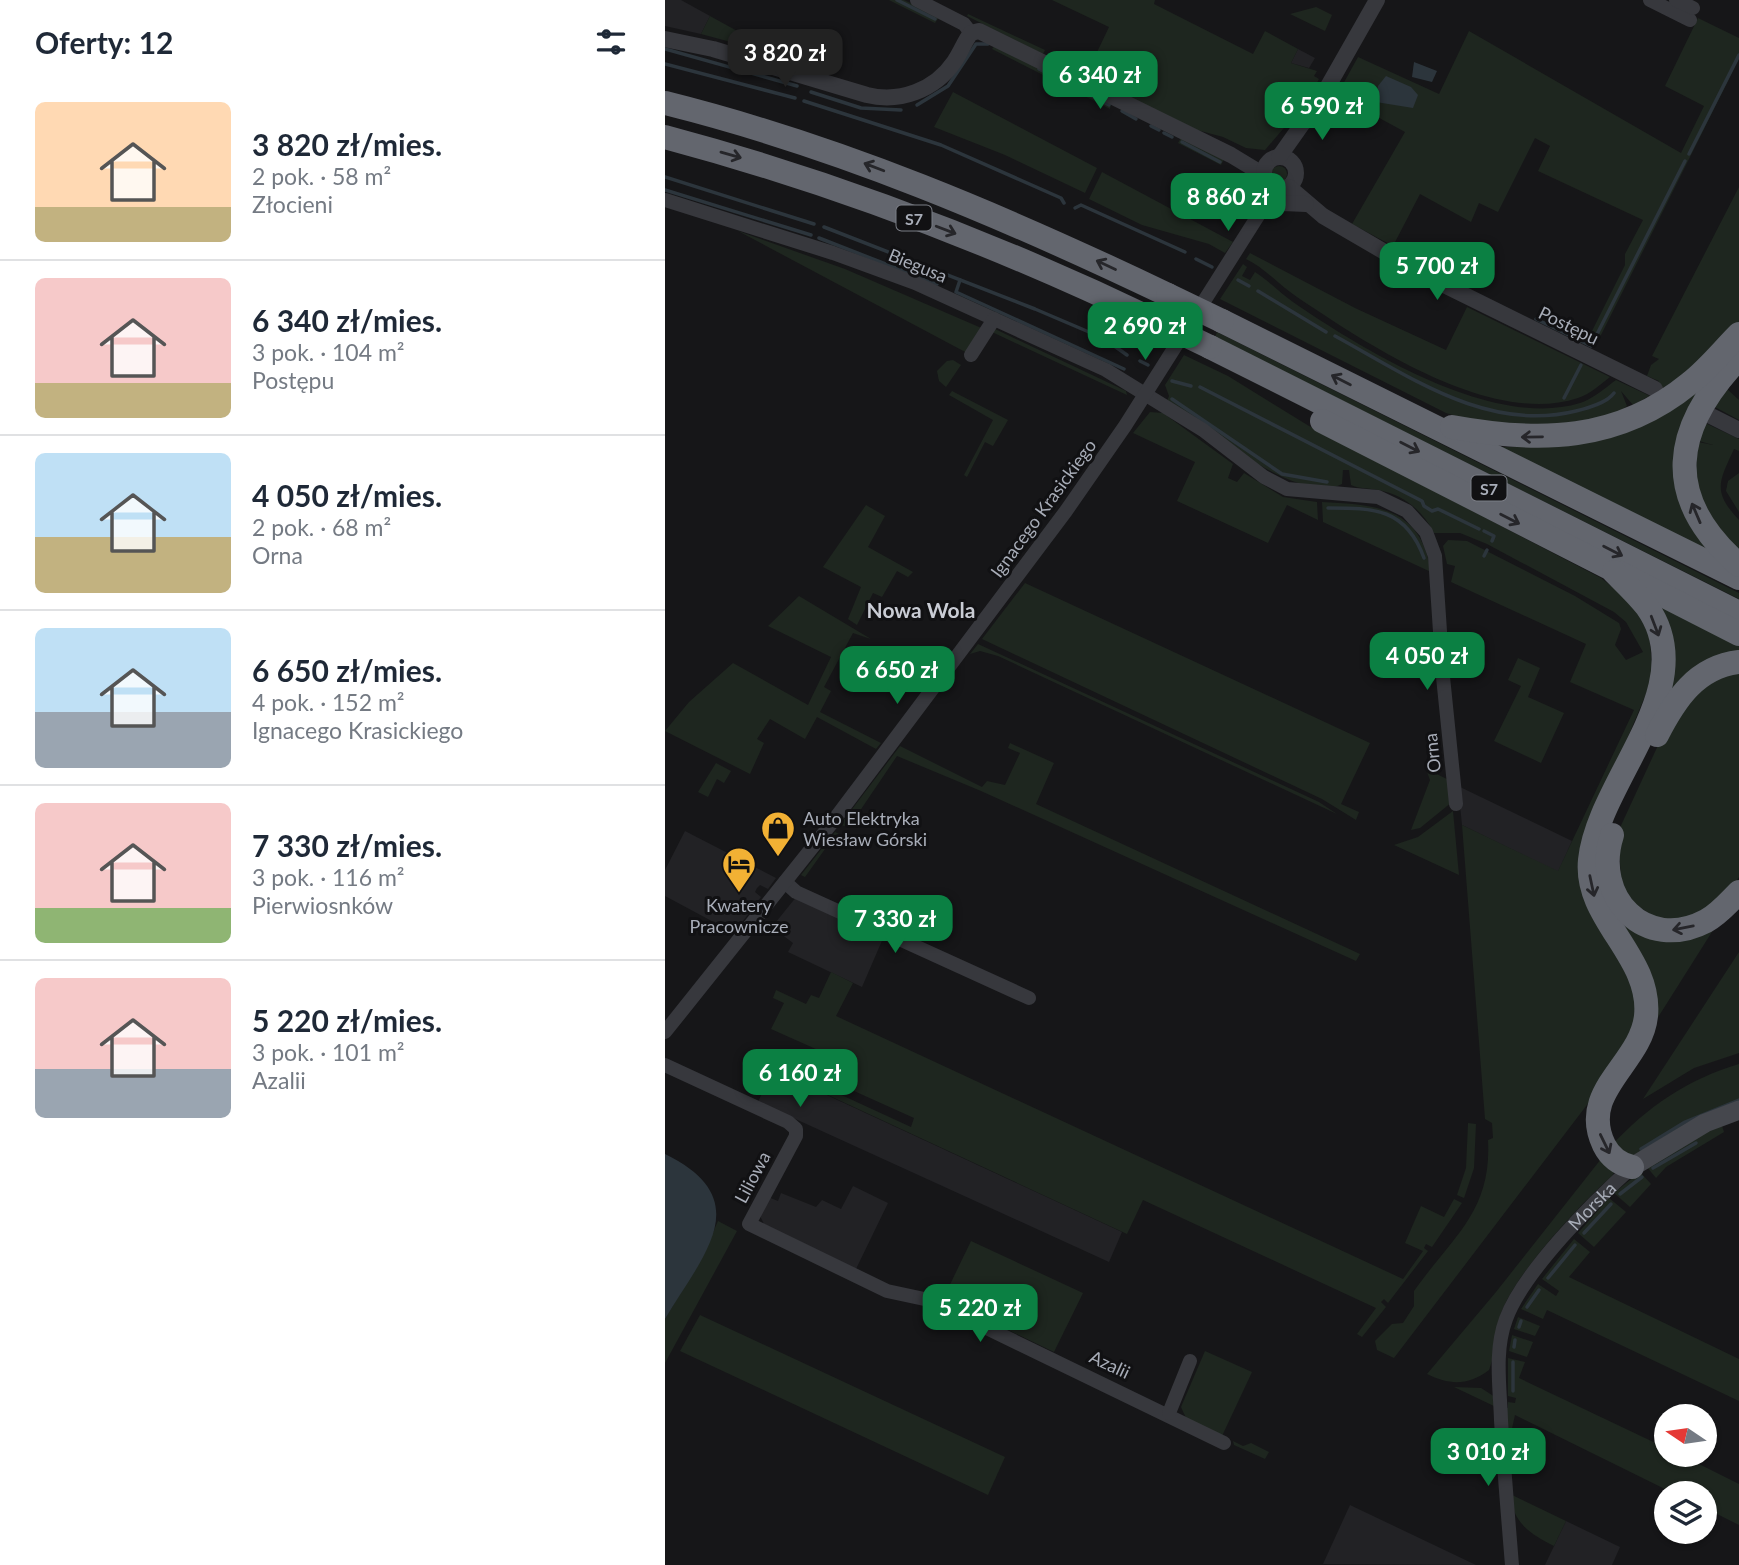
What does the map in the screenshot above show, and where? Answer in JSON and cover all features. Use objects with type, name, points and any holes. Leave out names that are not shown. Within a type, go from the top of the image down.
[{"type":"highway","name":"S7","points":[[665,103],[793,138],[863,162],[1014,223],[1222,321],[1739,578]]},
{"type":"highway","name":"S7","points":[[665,137],[778,168],[873,202],[1083,285],[1739,613]]},
{"type":"highway","points":[[1424,422],[1514,437],[1600,430],[1643,414],[1668,400],[1693,381],[1739,334]]},
{"type":"highway","points":[[1739,358],[1706,395],[1696,413],[1688,439],[1685,466],[1687,488],[1696,517],[1715,544],[1739,565]]},
{"type":"highway","points":[[1239,362],[1304,412],[1739,634]]},
{"type":"highway","points":[[1614,572],[1648,608],[1656,626],[1663,655],[1655,707],[1597,829],[1589,874],[1595,901],[1633,963],[1646,1000],[1645,1026],[1635,1047],[1606,1087],[1597,1120],[1608,1153],[1623,1165],[1632,1167]]},
{"type":"highway","points":[[1739,662],[1699,677],[1673,705],[1616,823],[1606,864],[1612,893],[1622,908],[1639,922],[1654,928],[1671,930],[1707,921],[1739,892]]},
{"type":"main road","name":"Morska","points":[[1632,1167],[1673,1140],[1739,1110]]},
{"type":"street","points":[[917,0],[962,22],[971,33]]},
{"type":"street","points":[[1277,164],[1303,123],[1310,118],[1377,0]]},
{"type":"street","points":[[1650,0],[1691,14],[1676,0]]},
{"type":"street","points":[[971,33],[981,32],[1231,155],[1277,164],[1296,178],[1282,188]]},
{"type":"street","points":[[665,39],[713,49],[867,95],[892,97],[915,93],[937,80],[952,64],[971,33]]},
{"type":"street","name":"Postępu","points":[[1277,164],[1282,188],[1424,275],[1655,389]]},
{"type":"street","name":"Ignacego Krasickiego","points":[[665,1032],[785,882],[1066,511],[1146,393],[1263,210],[1282,188]]},
{"type":"street","name":"Biegusa","points":[[665,200],[833,253],[915,284],[1106,370],[1209,434],[1269,481],[1299,492],[1387,499],[1412,515],[1426,533]]},
{"type":"street","points":[[1263,210],[1283,202],[1306,204]]},
{"type":"street","points":[[971,355],[994,319]]},
{"type":"street","points":[[1707,414],[1739,430]]},
{"type":"street","name":"Orna","points":[[1426,533],[1435,556],[1438,581],[1443,677],[1456,804]]},
{"type":"street","points":[[785,882],[796,892],[1029,998]]},
{"type":"street","name":"Liliowa","points":[[665,1065],[788,1122],[796,1129],[796,1136],[748,1224]]},
{"type":"street","name":"Morska","points":[[1512,1565],[1499,1352],[1505,1320],[1523,1288],[1593,1202],[1632,1167]]},
{"type":"street","name":"Azalii","points":[[748,1224],[887,1291],[929,1300],[1168,1413],[1224,1443]]},
{"type":"street","points":[[1168,1413],[1190,1360]]},
{"type":"shaded area","points":[[665,0],[681,0],[710,16],[701,34],[665,26]]},
{"type":"shaded area","points":[[889,0],[904,0],[939,17],[935,23]]},
{"type":"shaded area","points":[[1052,0],[1155,0],[1154,4],[1253,54],[1265,31],[1298,49],[1291,63],[1317,71],[1314,76],[1319,79],[1307,101],[1265,150],[1246,148],[1223,137],[1197,130],[1095,80],[1096,73],[1089,69],[1109,27]]},
{"type":"shaded area","points":[[1316,7],[1332,15],[1325,31],[1290,14]]},
{"type":"shaded area","points":[[968,14],[1045,50],[1043,54],[967,16]]},
{"type":"shaded area","points":[[710,16],[779,54],[779,55],[701,34]]},
{"type":"shaded area","points":[[1698,18],[1739,38],[1739,59],[1597,343],[1588,339],[1625,265],[1625,254],[1643,220],[1538,171],[1550,146],[1535,138],[1498,212],[1479,203],[1471,222],[1420,194],[1393,246],[1352,224],[1405,132],[1337,95],[1358,57],[1439,94],[1469,31],[1681,153],[1704,106],[1665,86]]},
{"type":"shaded area","points":[[995,45],[1111,103],[1110,109],[992,49]]},
{"type":"shaded area","points":[[1298,49],[1315,58],[1309,68],[1291,63]]},
{"type":"shaded area","points":[[1414,62],[1437,71],[1432,82],[1412,77]]},
{"type":"shaded area","points":[[1386,76],[1411,87],[1418,95],[1413,108],[1376,102],[1378,86]]},
{"type":"shaded area","points":[[953,92],[1097,168],[1085,193],[1005,155],[934,127]]},
{"type":"shaded area","points":[[1181,138],[1224,159],[1221,165],[1178,143]]},
{"type":"shaded area","points":[[1276,166],[1282,166],[1287,174],[1285,180],[1276,182],[1271,177],[1271,171]]},
{"type":"shaded area","points":[[1102,172],[1233,242],[1225,253],[1209,244],[1142,225],[1089,199]]},
{"type":"shaded area","points":[[1739,187],[1739,324],[1697,368],[1650,395],[1659,381],[1647,376],[1651,365],[1659,359],[1652,356]]},
{"type":"shaded area","points":[[738,231],[845,269],[986,330],[969,354]]},
{"type":"shaded area","points":[[1250,253],[1355,308],[1446,350],[1467,307],[1610,377],[1578,398],[1544,404],[1507,401],[1469,391],[1431,376],[1358,337],[1246,259]]},
{"type":"shaded area","points":[[1243,264],[1247,267],[1242,276],[1250,280],[1255,272],[1322,321],[1392,362],[1469,396],[1508,405],[1546,408],[1580,403],[1616,380],[1650,396],[1633,405],[1621,391],[1627,406],[1608,418],[1587,426],[1539,430],[1491,425],[1446,413],[1220,299]]},
{"type":"shaded area","points":[[995,329],[1126,391],[1127,395],[992,332]]},
{"type":"shaded area","points":[[1217,332],[1739,593],[1739,599],[1215,337]]},
{"type":"shaded area","points":[[1184,355],[1228,376],[1309,426],[1601,578],[1630,601],[1649,630],[1653,677],[1592,823],[1634,982],[1637,1024],[1596,1093],[1394,1358],[1377,1350],[1375,1341],[1392,1324],[1403,1323],[1414,1306],[1414,1291],[1467,1222],[1483,1186],[1488,1165],[1488,1140],[1493,1138],[1492,1123],[1485,1119],[1462,825],[1558,871],[1634,710],[1570,682],[1586,644],[1451,582],[1455,566],[1447,564],[1443,546],[1448,540],[1467,541],[1575,596],[1619,623],[1621,629],[1615,645],[1626,660],[1643,652],[1626,622],[1614,612],[1487,544],[1460,533],[1434,533],[1418,511],[1396,495],[1351,485],[1349,470],[1343,470],[1342,484],[1324,488],[1302,484],[1252,461],[1167,401],[1169,396],[1165,385]]},
{"type":"shaded area","points":[[953,360],[961,365],[946,387],[939,381],[937,371],[947,361]]},
{"type":"shaded area","points":[[1700,386],[1683,431],[1716,555],[1501,447],[1551,447]]},
{"type":"shaded area","points":[[1726,388],[1739,400],[1739,420],[1713,406]]},
{"type":"shaded area","points":[[952,391],[1008,420],[993,446],[985,442],[967,477],[964,475],[993,420],[949,395]]},
{"type":"shaded area","points":[[1150,412],[1163,413],[1233,464],[1228,478],[1237,482],[1244,473],[1283,497],[1317,502],[1318,520],[1287,505],[1268,543],[1177,501],[1195,462],[1133,433]]},
{"type":"shaded area","points":[[1703,422],[1739,439],[1739,451],[1734,449],[1721,486],[1725,501],[1739,520],[1739,557],[1694,495],[1698,442],[1713,445],[1699,441]]},
{"type":"shaded area","points":[[1739,473],[1739,512],[1726,491],[1728,481]]},
{"type":"shaded area","points":[[1322,502],[1378,508],[1407,522],[1426,550],[1431,572],[1323,522]]},
{"type":"shaded area","points":[[866,505],[885,516],[868,547],[913,572],[908,577],[897,571],[882,597],[873,593],[857,625],[848,619],[861,587],[823,567]]},
{"type":"shaded area","points":[[1025,583],[1370,743],[1341,804],[1359,812],[1356,820],[1322,799],[982,639]]},
{"type":"shaded area","points":[[1649,594],[1739,639],[1739,655],[1700,671],[1669,700],[1624,791],[1606,835],[1601,878],[1607,898],[1620,915],[1642,929],[1663,935],[1694,931],[1722,916],[1650,1030],[1652,1006],[1648,984],[1640,965],[1607,912],[1599,893],[1595,872],[1602,831],[1610,808],[1664,699],[1666,689],[1670,660],[1669,641]]},
{"type":"shaded area","points":[[799,596],[871,639],[853,633],[824,687],[831,691],[820,712],[881,743],[876,749],[817,717],[805,739],[770,719],[757,739],[764,743],[750,774],[665,731],[689,702],[733,663],[808,705],[831,657],[768,626]]},
{"type":"shaded area","points":[[978,644],[1319,802],[1337,814],[998,656],[980,651],[970,654]]},
{"type":"shaded area","points":[[1518,658],[1540,668],[1528,697],[1564,713],[1541,763],[1494,741],[1521,686],[1508,680]]},
{"type":"shaded area","points":[[1739,669],[1739,877],[1716,904],[1698,913],[1663,923],[1622,895],[1618,832],[1660,741],[1707,679]]},
{"type":"shaded area","points":[[1010,743],[1054,763],[1036,804],[1360,954],[1356,961],[981,791],[897,756],[849,827],[840,825],[900,746],[982,787],[987,781],[1005,785],[1020,753],[1008,748]]},
{"type":"shaded area","points":[[716,763],[731,771],[724,783],[717,779],[708,797],[698,792]]},
{"type":"shaded area","points":[[1426,769],[1449,780],[1452,802],[1420,828],[1411,830],[1430,780]]},
{"type":"shaded area","points":[[1458,786],[1572,841],[1558,872],[1462,825]]},
{"type":"shaded area","points":[[1453,811],[1459,875],[1394,845],[1418,837]]},
{"type":"shaded area","points":[[685,831],[776,878],[768,889],[760,885],[757,888],[755,892],[761,897],[734,933],[665,896],[665,870]]},
{"type":"shaded area","points":[[835,832],[839,834],[835,835],[805,877],[801,875]]},
{"type":"shaded area","points":[[797,896],[884,936],[862,987],[788,952],[793,943],[772,927]]},
{"type":"shaded area","points":[[1739,952],[1739,1053],[1694,1068],[1643,1099]]},
{"type":"shaded area","points":[[831,972],[853,983],[836,1016],[1403,1279],[1423,1251],[1405,1243],[1421,1206],[1444,1217],[1454,1199],[1462,1203],[1432,1247],[1426,1244],[1424,1248],[1428,1251],[1388,1303],[1384,1299],[1381,1302],[1386,1307],[1362,1337],[1357,1334],[1376,1308],[1143,1200],[1127,1234],[802,1083],[818,1050],[771,1029],[784,1003],[773,998],[776,990],[806,1004],[811,995],[819,998]],"holes":[[[814,1073],[914,1118],[911,1127],[811,1081]]]},
{"type":"shaded area","points":[[1739,1064],[1739,1105],[1636,1157],[1611,1146],[1639,1119],[1669,1096],[1720,1070]]},
{"type":"shaded area","points":[[773,1070],[1122,1232],[1109,1262],[758,1102]]},
{"type":"shaded area","points":[[1468,1123],[1476,1124],[1474,1168],[1464,1198],[1457,1195],[1466,1168]]},
{"type":"shaded area","points":[[1722,1126],[1724,1132],[1666,1167],[1656,1178],[1647,1167],[1695,1137]]},
{"type":"shaded area","points":[[665,1154],[694,1172],[710,1190],[716,1210],[714,1230],[706,1251],[665,1319]]},
{"type":"shaded area","points":[[1601,1159],[1614,1172],[1612,1176],[1552,1237],[1512,1290],[1501,1314],[1489,1370],[1474,1379],[1458,1382],[1427,1374],[1496,1292]]},
{"type":"shaded area","points":[[1640,1172],[1651,1184],[1630,1207],[1614,1193]]},
{"type":"shaded area","points":[[853,1186],[888,1203],[856,1269],[764,1224],[761,1218],[761,1210],[768,1197],[778,1201],[781,1193],[816,1207],[822,1200],[841,1209]]},
{"type":"shaded area","points":[[1609,1198],[1626,1212],[1594,1247],[1578,1233]]},
{"type":"shaded area","points":[[718,1221],[737,1231],[665,1363],[665,1319],[704,1253]]},
{"type":"shaded area","points":[[1574,1239],[1590,1252],[1569,1277],[1739,1359],[1739,1401],[1547,1310],[1543,1319],[1521,1309],[1538,1284],[1556,1296],[1559,1291],[1542,1279]]},
{"type":"shaded area","points":[[971,1241],[1083,1293],[1054,1352],[943,1299]]},
{"type":"shaded area","points":[[700,1315],[1005,1457],[988,1495],[680,1351]]},
{"type":"shaded area","points":[[1518,1317],[1540,1326],[1535,1336],[1514,1329]]},
{"type":"shaded area","points":[[1512,1335],[1533,1342],[1527,1357],[1509,1351]]},
{"type":"shaded area","points":[[1205,1351],[1252,1372],[1222,1436],[1186,1418],[1181,1407]]},
{"type":"shaded area","points":[[1508,1358],[1525,1362],[1519,1378],[1654,1442],[1654,1467],[1705,1467],[1739,1484],[1739,1525],[1717,1514],[1717,1481],[1654,1481],[1654,1484],[1515,1415],[1507,1451],[1504,1408],[1508,1408],[1508,1402],[1515,1403],[1516,1398],[1508,1396]]},
{"type":"shaded area","points":[[1454,1387],[1481,1388],[1495,1397],[1496,1407]]},
{"type":"shaded area","points":[[1233,1441],[1243,1446],[1251,1443],[1269,1452],[1265,1459],[1234,1445]]},
{"type":"shaded area","points":[[1510,1494],[1566,1521],[1554,1546],[1524,1526],[1515,1513]]},
{"type":"shaded area","points":[[1350,1505],[1476,1565],[1323,1564]]},
{"type":"shaded area","points":[[1566,1521],[1620,1547],[1612,1565],[1545,1565]]},
{"type":"waterway","points":[[897,0],[935,19]]},
{"type":"waterway","points":[[917,105],[948,86],[976,44],[988,44]]},
{"type":"waterway","points":[[665,49],[797,86]]},
{"type":"waterway","points":[[1689,154],[1739,55]]},
{"type":"waterway","points":[[665,64],[795,98]]},
{"type":"waterway","points":[[1039,69],[1109,105]]},
{"type":"waterway","points":[[811,92],[861,108],[901,110]]},
{"type":"waterway","points":[[804,101],[941,145],[1061,198],[1064,203]]},
{"type":"waterway","points":[[1122,111],[1136,119]]},
{"type":"waterway","points":[[1151,126],[1159,130]]},
{"type":"waterway","points":[[1164,133],[1172,137]]},
{"type":"waterway","points":[[1182,142],[1220,162]]},
{"type":"waterway","points":[[1536,319],[1591,346],[1685,161]]},
{"type":"waterway","points":[[665,177],[814,224]]},
{"type":"waterway","points":[[665,190],[811,235]]},
{"type":"waterway","points":[[1075,208],[1081,205],[1185,252]]},
{"type":"waterway","points":[[824,227],[1035,309],[1103,338],[1127,355]]},
{"type":"waterway","points":[[819,238],[937,284]]},
{"type":"waterway","points":[[1196,259],[1212,267]]},
{"type":"waterway","points":[[960,280],[956,292],[1124,369]]},
{"type":"waterway","points":[[1238,280],[1249,286]]},
{"type":"waterway","points":[[1258,291],[1326,332]]},
{"type":"waterway","points":[[1335,336],[1450,397],[1511,414],[1543,416],[1576,411],[1602,402],[1614,393]]},
{"type":"waterway","points":[[1140,361],[1148,365]]},
{"type":"waterway","points":[[1564,398],[1581,365]]},
{"type":"waterway","points":[[1172,381],[1191,386]]},
{"type":"waterway","points":[[1200,387],[1422,501],[1424,506],[1432,511],[1438,509],[1479,529]]},
{"type":"waterway","points":[[1172,399],[1282,474],[1327,482]]},
{"type":"waterway","points":[[1328,508],[1360,509],[1387,514],[1408,529],[1424,558]]},
{"type":"waterway","points":[[1484,531],[1494,536],[1492,541]]},
{"type":"waterway","points":[[1484,556],[1487,550]]},
{"type":"waterway","points":[[1641,1149],[1685,1122],[1739,1100]]},
{"type":"waterway","points":[[1653,1168],[1696,1143]]},
{"type":"waterway","points":[[1620,1194],[1642,1177]]},
{"type":"waterway","points":[[1584,1233],[1611,1204]]},
{"type":"waterway","points":[[1548,1278],[1575,1245]]},
{"type":"waterway","points":[[1527,1307],[1539,1290]]},
{"type":"waterway","points":[[1519,1327],[1521,1321]]},
{"type":"waterway","points":[[1514,1347],[1515,1340]]},
{"type":"waterway","points":[[1513,1362],[1513,1391]]},
{"type":"place","name":"Auto Elektryka Wiesław Górski","points":[[778,858]]},
{"type":"place","name":"Kwatery Pracownicze","points":[[739,894]]},
{"type":"district","name":"Nowa Wola","points":[[921,609]]}]
